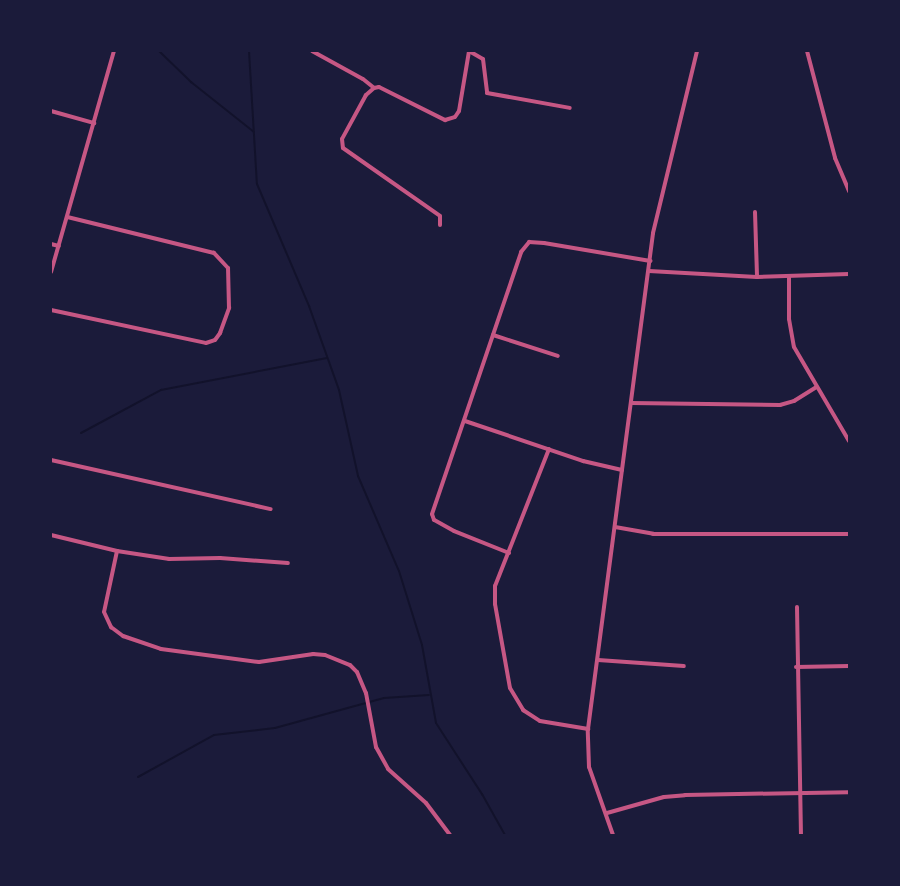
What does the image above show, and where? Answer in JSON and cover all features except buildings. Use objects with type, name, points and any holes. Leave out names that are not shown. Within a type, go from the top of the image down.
[{"type":"street","points":[[51,272],[114,51]]},
{"type":"street","points":[[312,51],[363,79],[374,88]]},
{"type":"street","points":[[440,225],[440,216],[343,148],[342,139],[366,95],[378,87],[439,118],[450,120],[459,111],[469,51],[483,59],[487,93],[570,108]]},
{"type":"street","points":[[613,835],[589,767],[588,729],[658,210],[697,51]]},
{"type":"street","points":[[807,51],[835,158],[849,191]]},
{"type":"street","points":[[51,111],[94,123]]},
{"type":"street","points":[[755,212],[757,277]]},
{"type":"street","points":[[51,310],[202,343],[215,340],[227,318],[230,282],[226,263],[219,256],[199,248],[67,217]]},
{"type":"street","points":[[509,553],[472,540],[433,519],[432,514],[520,252],[529,242],[650,261]]},
{"type":"street","points":[[51,244],[59,246]]},
{"type":"street","points":[[649,271],[757,277],[849,274]]},
{"type":"street","points":[[789,277],[791,337],[816,387],[849,441]]},
{"type":"street","points":[[493,335],[558,356]]},
{"type":"street","points":[[631,402],[780,405],[794,401],[816,387]]},
{"type":"street","points":[[465,421],[583,461],[622,470]]},
{"type":"street","points":[[549,449],[494,595],[512,695],[531,718],[588,729]]},
{"type":"street","points":[[51,460],[271,509]]},
{"type":"street","points":[[615,527],[653,534],[849,534]]},
{"type":"street","points":[[51,535],[117,551],[169,559],[220,558],[288,562]]},
{"type":"street","points":[[117,551],[104,612],[111,627],[123,636],[161,649],[259,662],[313,654],[325,655],[350,665],[366,693],[376,747],[388,769],[426,803],[450,835]]},
{"type":"street","points":[[796,607],[801,835]]},
{"type":"street","points":[[598,660],[684,666]]},
{"type":"street","points":[[796,667],[849,666]]},
{"type":"street","points":[[607,813],[675,796],[849,792]]},
{"type":"waterway","points":[[159,51],[191,82],[254,132]]},
{"type":"waterway","points":[[249,51],[257,184],[309,306],[339,390],[358,476],[399,571],[422,645],[436,723],[482,794],[505,835]]},
{"type":"waterway","points":[[81,433],[161,390],[327,358]]},
{"type":"waterway","points":[[138,777],[214,735],[275,728],[384,698],[429,695]]}]
